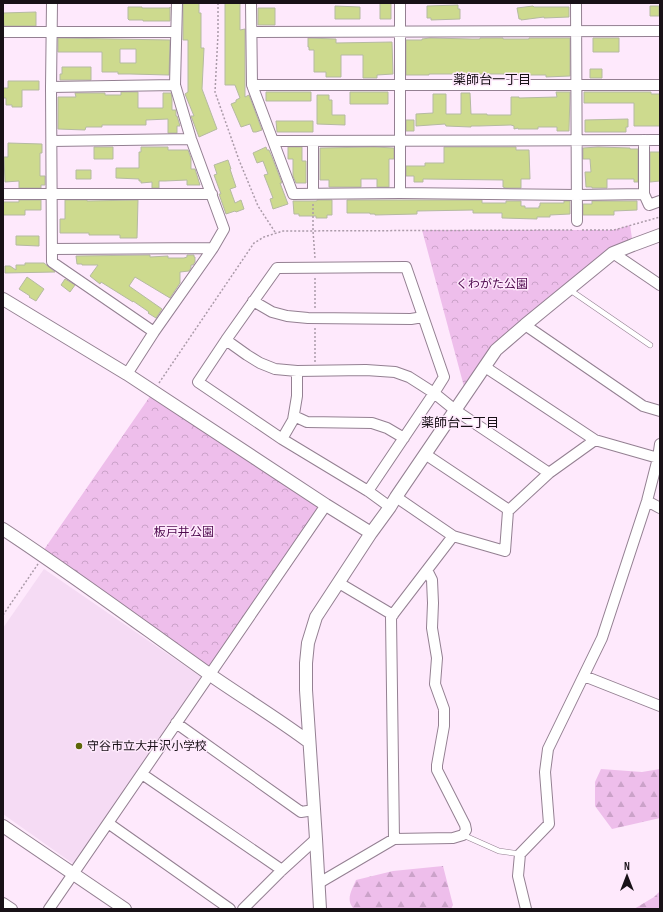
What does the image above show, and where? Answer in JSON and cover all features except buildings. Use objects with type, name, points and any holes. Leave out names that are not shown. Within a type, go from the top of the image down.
[{"type":"street","points":[[52,3],[52,262],[154,332]]},
{"type":"street","points":[[127,374],[154,332],[213,248],[224,229],[191,139],[175,85],[177,3]]},
{"type":"street","points":[[251,3],[252,85],[293,194],[644,194]]},
{"type":"street","points":[[400,3],[400,193]]},
{"type":"street","points":[[576,3],[577,221]]},
{"type":"street","points":[[252,32],[576,30],[660,31]]},
{"type":"street","points":[[3,32],[176,32]]},
{"type":"street","points":[[51,87],[175,85]]},
{"type":"street","points":[[252,85],[660,85]]},
{"type":"street","points":[[52,141],[191,139]]},
{"type":"street","points":[[313,140],[313,194]]},
{"type":"street","points":[[644,140],[644,194],[649,205],[660,201]]},
{"type":"street","points":[[273,141],[660,140]]},
{"type":"street","points":[[3,194],[212,194]]},
{"type":"street","points":[[320,909],[306,690],[308,643],[316,617],[371,533],[496,350],[613,253],[660,235]]},
{"type":"street","points":[[52,249],[213,248]]},
{"type":"street","points":[[613,253],[660,285]]},
{"type":"street","points":[[368,491],[444,377],[406,267],[277,268],[198,382],[282,439],[368,491],[393,502],[453,536],[505,551],[509,510],[549,473],[595,440]]},
{"type":"street","points":[[3,300],[127,374],[371,533]]},
{"type":"street","points":[[253,301],[272,312],[288,316],[315,318],[411,319],[423,317]]},
{"type":"street","points":[[525,325],[643,406],[660,411]]},
{"type":"street","points":[[226,340],[247,356],[275,369],[366,370],[395,372],[409,377],[434,393],[455,410],[549,473]]},
{"type":"street","points":[[484,367],[595,440],[658,458]]},
{"type":"street","points":[[282,439],[294,416],[297,396],[297,370]]},
{"type":"street","points":[[294,416],[307,422],[372,423],[387,428],[404,438]]},
{"type":"street","points":[[526,909],[518,876],[520,854],[549,824],[545,772],[548,749],[602,638],[647,501],[660,444]]},
{"type":"street","points":[[426,454],[509,510]]},
{"type":"street","points":[[647,501],[660,508]]},
{"type":"street","points":[[49,909],[326,505]]},
{"type":"street","points":[[3,529],[44,556],[210,674],[309,742]]},
{"type":"street","points":[[394,838],[391,617],[453,536]]},
{"type":"street","points":[[319,883],[394,838],[453,838],[463,835],[466,830],[465,825],[437,770],[444,726],[444,709],[436,684],[437,658],[432,628],[432,580],[427,570]]},
{"type":"street","points":[[339,583],[393,615]]},
{"type":"street","points":[[584,676],[660,706]]},
{"type":"street","points":[[176,723],[301,812],[314,810]]},
{"type":"street","points":[[142,774],[282,870]]},
{"type":"street","points":[[108,823],[230,909]]},
{"type":"street","points":[[3,826],[125,909]]},
{"type":"street","points":[[243,909],[316,839]]},
{"type":"lane","points":[[569,289],[650,345]]},
{"type":"lane","points":[[463,835],[499,851],[520,854]]},
{"type":"path","points":[[218,3],[216,92],[239,160],[258,206],[275,233]]},
{"type":"path","points":[[313,194],[315,370]]},
{"type":"path","points":[[153,392],[254,243],[275,233],[283,231],[614,230],[660,217]]},
{"type":"path","points":[[3,615],[44,556]]},
{"type":"shaded area","name":"守谷市立大井沢小学校","points":[[44,569],[201,677],[75,865],[3,814],[3,628]]},
{"type":"green space","name":"くわがた公園","points":[[630,225],[633,245],[525,325],[466,394],[422,230],[614,230]]},
{"type":"green space","name":"板戸井公園","points":[[153,392],[326,505],[210,674],[41,554]]},
{"type":"green space","points":[[601,769],[642,772],[660,769],[660,818],[612,829],[595,806],[595,782]]},
{"type":"green space","points":[[443,866],[453,905],[451,909],[354,909],[351,906],[350,895],[356,880],[393,871]]},
{"type":"green space","points":[[660,891],[660,909],[634,909],[654,897]]},
{"type":"place","name":"守谷市立大井沢小学校","points":[[79,746]]},
{"type":"district","name":"薬師台一丁目","points":[[492,79]]},
{"type":"district","name":"薬師台二丁目","points":[[460,422]]}]
